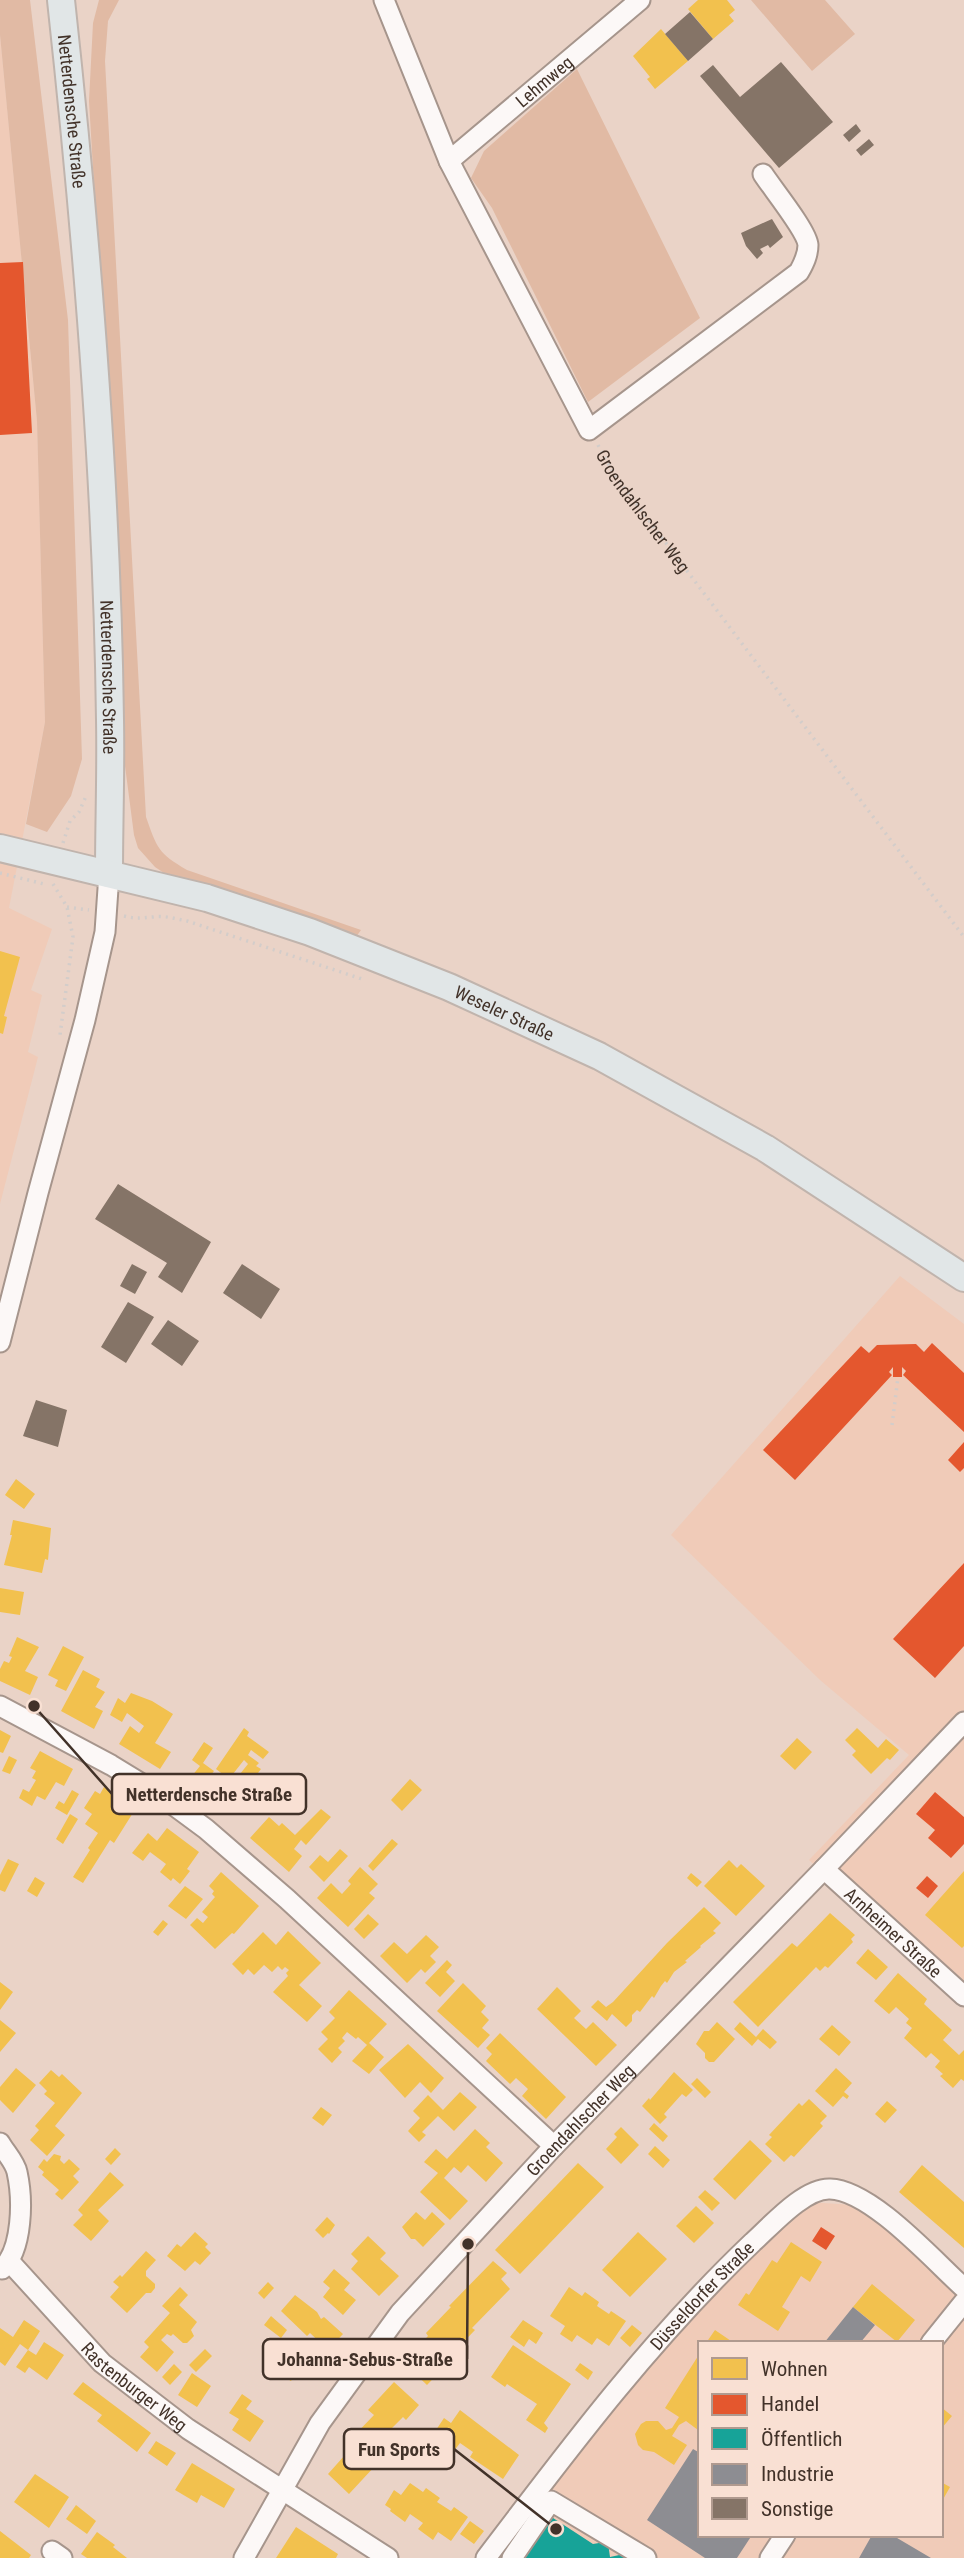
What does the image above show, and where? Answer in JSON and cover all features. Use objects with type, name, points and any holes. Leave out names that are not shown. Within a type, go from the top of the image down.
[{"type":"main road","name":"Netterdensche Straße","points":[[61,0],[76,137],[103,512],[110,721],[109,874]]},
{"type":"main road","name":"Weseler Straße","points":[[0,848],[55,873],[109,874],[207,898],[310,932],[450,987],[600,1056],[765,1148],[964,1278]]},
{"type":"street","name":"Groendahlscher Weg","points":[[384,0],[449,161],[589,430]]},
{"type":"street","name":"Lehmweg","points":[[449,161],[640,0]]},
{"type":"street","points":[[589,430],[799,272],[806,260],[808,244],[800,228],[762,174]]},
{"type":"street","name":"Netterdensche Straße","points":[[0,1342],[37,1193],[85,1020],[104,932],[109,874]]},
{"type":"street","points":[[0,1706],[131,1777],[206,1829],[286,1899],[554,2146]]},
{"type":"street","name":"Groendahlscher Weg","points":[[244,2558],[320,2423],[400,2313],[554,2146],[964,1722]]},
{"type":"street","name":"Arnheimer Straße","points":[[824,1869],[964,1996]]},
{"type":"street","points":[[0,2143],[16,2169],[21,2220],[5,2266]]},
{"type":"street","name":"Düsseldorfer Straße","points":[[486,2558],[544,2496],[612,2393],[667,2328],[785,2213],[806,2197],[826,2189],[855,2194],[881,2212],[964,2288]]},
{"type":"street","name":"Rastenburger Weg","points":[[5,2266],[102,2363],[188,2429],[281,2488]]},
{"type":"street","points":[[933,2341],[964,2302]]},
{"type":"street","points":[[281,2488],[388,2558]]},
{"type":"street","points":[[512,2558],[544,2496],[646,2558]]},
{"type":"street","points":[[770,2558],[784,2537]]},
{"type":"path","name":"Groendahlscher Weg","points":[[589,430],[616,477],[964,937]]},
{"type":"path","points":[[0,873],[55,873],[65,832],[84,803],[89,787]]},
{"type":"path","points":[[60,1036],[73,937],[67,907],[141,920],[153,916],[187,921],[370,982]]},
{"type":"path","points":[[892,1425],[898,1377]]},
{"type":"shaded area","points":[[0,0],[30,0],[68,320],[82,759],[71,796],[47,832],[26,824],[45,722],[37,421],[0,35]]},
{"type":"shaded area","points":[[99,0],[119,0],[108,21],[105,61],[146,817],[160,849],[187,870],[361,930],[356,937],[164,873],[138,848],[134,835],[124,758],[117,656],[117,571],[89,101],[93,23]]},
{"type":"shaded area","points":[[751,0],[825,0],[855,34],[812,71]]},
{"type":"shaded area","points":[[0,35],[37,421],[45,722],[9,908],[52,929],[31,990],[42,995],[28,1052],[38,1057],[0,1204]]},
{"type":"shaded area","points":[[577,69],[700,318],[588,402],[492,208],[471,178],[484,151]]},
{"type":"shaded area","points":[[900,1276],[964,1324],[964,2000],[809,1860],[909,1755],[820,1680],[671,1535]]},
{"type":"shaded area","points":[[809,2202],[853,2205],[964,2281],[964,2558],[493,2558],[670,2333]]},
{"type":"building: Wohnen","points":[[698,0],[727,0],[735,10],[729,15],[734,21],[713,39],[688,9]]},
{"type":"building: Wohnen","points":[[661,29],[688,61],[655,89],[647,79],[650,77],[633,56]]},
{"type":"building: Wohnen","points":[[0,951],[20,957],[4,1016],[7,1017],[3,1034],[0,1033]]},
{"type":"building: Wohnen","points":[[16,1479],[35,1494],[24,1509],[5,1495]]},
{"type":"building: Wohnen","points":[[13,1520],[51,1528],[48,1560],[45,1559],[42,1573],[4,1565]]},
{"type":"building: Wohnen","points":[[0,1588],[24,1592],[20,1615],[0,1612]]},
{"type":"building: Wohnen","points":[[17,1637],[39,1647],[25,1671],[38,1677],[30,1695],[0,1681],[0,1669],[4,1661],[9,1663]]},
{"type":"building: Wohnen","points":[[63,1646],[84,1657],[66,1691],[55,1686],[58,1680],[48,1675]]},
{"type":"building: Wohnen","points":[[83,1670],[100,1679],[96,1687],[105,1692],[95,1707],[103,1711],[94,1729],[61,1711]]},
{"type":"building: Wohnen","points":[[131,1693],[152,1701],[173,1714],[155,1743],[171,1752],[160,1769],[119,1744],[130,1726],[139,1733],[144,1726],[127,1713],[122,1722],[110,1715],[118,1698],[125,1703]]},
{"type":"building: Wohnen","points":[[244,1728],[249,1732],[247,1736],[269,1752],[263,1759],[251,1750],[248,1755],[259,1763],[256,1766],[261,1769],[255,1777],[263,1780],[247,1795],[232,1784],[248,1764],[244,1760],[229,1779],[216,1769]]},
{"type":"building: Wohnen","points":[[857,1728],[878,1748],[886,1739],[899,1750],[871,1774],[852,1755],[856,1751],[845,1740]]},
{"type":"building: Wohnen","points":[[0,1730],[11,1736],[3,1753],[0,1752]]},
{"type":"building: Wohnen","points":[[797,1738],[812,1752],[795,1770],[780,1756]]},
{"type":"building: Wohnen","points":[[204,1742],[213,1748],[203,1763],[214,1771],[211,1775],[218,1780],[202,1801],[183,1787],[200,1766],[192,1760]]},
{"type":"building: Wohnen","points":[[40,1751],[73,1769],[64,1786],[56,1782],[45,1800],[37,1796],[32,1806],[19,1798],[23,1789],[29,1792],[36,1780],[32,1778],[36,1771],[30,1768]]},
{"type":"building: Wohnen","points":[[9,1756],[17,1760],[10,1774],[2,1771]]},
{"type":"building: Wohnen","points":[[410,1779],[422,1790],[402,1811],[391,1800]]},
{"type":"building: Wohnen","points":[[104,1787],[136,1808],[114,1843],[110,1840],[83,1883],[73,1877],[98,1833],[85,1824],[92,1814],[84,1808],[95,1791],[100,1794]]},
{"type":"building: Wohnen","points":[[72,1790],[79,1794],[67,1815],[55,1808],[59,1801],[64,1804]]},
{"type":"building: Wohnen","points":[[321,1809],[331,1817],[306,1845],[301,1840],[294,1849],[302,1856],[289,1872],[250,1838],[269,1817],[279,1826],[282,1823],[295,1835]]},
{"type":"building: Wohnen","points":[[70,1814],[78,1819],[63,1844],[56,1839]]},
{"type":"building: Wohnen","points":[[167,1828],[199,1852],[180,1884],[160,1872],[166,1864],[150,1852],[143,1861],[132,1853],[148,1833],[157,1841]]},
{"type":"building: Wohnen","points":[[392,1839],[398,1844],[373,1871],[368,1866]]},
{"type":"building: Wohnen","points":[[340,1849],[348,1856],[324,1882],[309,1867],[320,1855],[328,1862]]},
{"type":"building: Wohnen","points":[[8,1859],[19,1864],[5,1892],[0,1890],[0,1875]]},
{"type":"building: Wohnen","points":[[729,1860],[737,1868],[741,1864],[765,1886],[736,1916],[704,1886]]},
{"type":"building: Wohnen","points":[[360,1867],[378,1884],[369,1893],[375,1898],[348,1927],[317,1898],[331,1883],[342,1894],[351,1884],[348,1881]]},
{"type":"building: Wohnen","points":[[964,1871],[964,1946],[962,1948],[925,1915]]},
{"type":"building: Wohnen","points":[[221,1872],[259,1906],[234,1934],[215,1949],[190,1925],[197,1918],[203,1923],[208,1917],[202,1912],[215,1897],[209,1886]]},
{"type":"building: Wohnen","points":[[691,1873],[702,1882],[697,1887],[687,1878]]},
{"type":"building: Wohnen","points":[[35,1877],[45,1883],[37,1897],[27,1891]]},
{"type":"building: Wohnen","points":[[185,1886],[203,1899],[186,1919],[168,1906]]},
{"type":"building: Wohnen","points":[[704,1907],[721,1923],[713,1931],[716,1933],[674,1972],[667,1983],[665,1981],[654,1998],[652,1996],[640,2012],[637,2010],[632,2015],[632,2021],[626,2027],[612,2014],[607,2021],[591,2007],[598,2000],[606,2007],[613,2002]]},
{"type":"building: Wohnen","points":[[830,1913],[855,1935],[851,1939],[853,1942],[828,1968],[825,1966],[820,1971],[816,1967],[758,2027],[733,2002],[792,1943],[797,1947]]},
{"type":"building: Wohnen","points":[[368,1914],[379,1924],[364,1939],[354,1929]]},
{"type":"building: Wohnen","points":[[163,1920],[168,1924],[158,1936],[153,1932]]},
{"type":"building: Wohnen","points":[[288,1931],[321,1963],[299,1985],[322,2006],[307,2022],[273,1992],[288,1976],[286,1973],[289,1970],[285,1967],[282,1970],[278,1966],[272,1972],[264,1965],[254,1975],[248,1969],[243,1975],[232,1964],[263,1932],[276,1945]]},
{"type":"building: Wohnen","points":[[426,1935],[439,1947],[430,1956],[436,1962],[425,1973],[421,1969],[407,1983],[380,1956],[394,1942],[407,1954]]},
{"type":"building: Wohnen","points":[[868,1949],[888,1967],[876,1980],[856,1963]]},
{"type":"building: Wohnen","points":[[447,1960],[452,1965],[446,1972],[455,1981],[440,1997],[425,1983]]},
{"type":"building: Wohnen","points":[[898,1973],[927,1999],[924,2004],[952,2030],[943,2040],[959,2055],[964,2050],[964,2081],[961,2079],[953,2088],[935,2067],[940,2061],[931,2053],[926,2058],[904,2038],[912,2028],[906,2023],[909,2019],[896,2007],[889,2014],[874,2001]]},
{"type":"building: Wohnen","points":[[0,1982],[13,1992],[0,2010]]},
{"type":"building: Wohnen","points":[[463,1983],[486,2006],[481,2012],[489,2020],[482,2028],[490,2035],[478,2048],[437,2011]]},
{"type":"building: Wohnen","points":[[557,1987],[581,2011],[574,2018],[586,2029],[593,2022],[617,2045],[596,2066],[537,2009]]},
{"type":"building: Wohnen","points":[[349,1990],[387,2024],[369,2043],[384,2057],[369,2074],[352,2061],[367,2045],[358,2037],[356,2039],[347,2032],[342,2038],[345,2041],[338,2048],[342,2052],[332,2063],[318,2049],[328,2039],[321,2032],[335,2018],[329,2012]]},
{"type":"building: Wohnen","points":[[0,2020],[16,2033],[0,2052]]},
{"type":"building: Wohnen","points":[[717,2022],[735,2039],[714,2062],[709,2062],[696,2044],[704,2031],[709,2031]]},
{"type":"building: Wohnen","points":[[740,2022],[756,2037],[763,2029],[777,2042],[770,2049],[758,2039],[752,2046],[734,2029]]},
{"type":"building: Wohnen","points":[[832,2025],[851,2042],[839,2056],[819,2039]]},
{"type":"building: Wohnen","points":[[500,2033],[566,2097],[546,2119],[522,2096],[528,2089],[516,2078],[510,2084],[486,2061],[492,2054],[486,2048]]},
{"type":"building: Wohnen","points":[[408,2044],[444,2078],[431,2093],[420,2082],[405,2098],[379,2070]]},
{"type":"building: Wohnen","points":[[16,2068],[36,2085],[13,2113],[0,2100],[0,2087]]},
{"type":"building: Wohnen","points":[[836,2068],[852,2083],[844,2092],[849,2096],[847,2099],[843,2096],[833,2107],[815,2091]]},
{"type":"building: Wohnen","points":[[51,2070],[59,2077],[62,2074],[82,2093],[55,2126],[65,2135],[47,2156],[30,2140],[39,2130],[35,2126],[55,2103],[44,2094],[47,2091],[39,2083]]},
{"type":"building: Wohnen","points":[[674,2072],[693,2090],[686,2097],[682,2094],[664,2114],[667,2117],[660,2124],[642,2106]]},
{"type":"building: Wohnen","points":[[697,2078],[711,2092],[705,2098],[691,2084]]},
{"type":"building: Wohnen","points":[[460,2092],[477,2107],[454,2131],[438,2116],[422,2132],[426,2135],[419,2142],[408,2131],[420,2118],[413,2111],[428,2095],[443,2110]]},
{"type":"building: Wohnen","points":[[809,2099],[827,2116],[820,2123],[823,2126],[794,2157],[791,2155],[784,2162],[765,2144],[772,2137],[769,2135],[799,2103],[802,2106]]},
{"type":"building: Wohnen","points":[[887,2101],[897,2110],[885,2123],[875,2114]]},
{"type":"building: Wohnen","points":[[321,2107],[332,2115],[323,2126],[312,2118]]},
{"type":"building: Wohnen","points":[[654,2123],[668,2136],[663,2142],[649,2129]]},
{"type":"building: Wohnen","points":[[621,2127],[639,2145],[621,2164],[606,2149],[617,2137],[614,2134]]},
{"type":"building: Wohnen","points":[[475,2129],[490,2143],[486,2147],[503,2163],[486,2182],[468,2165],[461,2173],[454,2167],[444,2178],[468,2201],[450,2220],[420,2192],[438,2173],[424,2162],[436,2149],[447,2159]]},
{"type":"building: Wohnen","points":[[750,2140],[772,2161],[735,2200],[713,2179]]},
{"type":"building: Wohnen","points":[[655,2146],[670,2160],[663,2168],[648,2154]]},
{"type":"building: Wohnen","points":[[115,2148],[121,2154],[111,2165],[105,2159]]},
{"type":"building: Wohnen","points":[[54,2154],[61,2156],[60,2160],[64,2164],[69,2159],[80,2169],[73,2176],[79,2182],[62,2200],[55,2194],[59,2190],[42,2175],[44,2172],[38,2167],[44,2159],[47,2162]]},
{"type":"building: Wohnen","points":[[578,2163],[604,2187],[520,2274],[495,2250]]},
{"type":"building: Wohnen","points":[[922,2165],[964,2202],[964,2248],[899,2192]]},
{"type":"building: Wohnen","points":[[110,2172],[124,2185],[98,2210],[109,2221],[91,2241],[73,2225],[83,2215],[78,2210]]},
{"type":"building: Wohnen","points":[[705,2190],[720,2203],[712,2211],[698,2197]]},
{"type":"building: Wohnen","points":[[696,2206],[714,2223],[694,2243],[676,2226]]},
{"type":"building: Wohnen","points":[[416,2212],[425,2220],[432,2212],[445,2224],[423,2247],[415,2239],[411,2239],[402,2227]]},
{"type":"building: Wohnen","points":[[327,2217],[335,2225],[323,2238],[315,2230]]},
{"type":"building: Wohnen","points":[[195,2232],[208,2244],[205,2247],[211,2253],[200,2265],[195,2261],[185,2271],[167,2256],[177,2244],[181,2247]]},
{"type":"building: Wohnen","points":[[638,2232],[667,2259],[630,2297],[602,2270]]},
{"type":"building: Wohnen","points":[[368,2236],[386,2253],[380,2259],[399,2276],[379,2296],[351,2269],[358,2261],[351,2254]]},
{"type":"building: Wohnen","points":[[791,2242],[822,2262],[810,2282],[801,2276],[782,2307],[790,2312],[778,2331],[738,2305],[746,2293],[749,2295],[772,2260],[777,2263]]},
{"type":"building: Wohnen","points":[[146,2251],[156,2260],[146,2271],[146,2276],[155,2284],[155,2288],[151,2293],[146,2293],[127,2313],[110,2297],[119,2287],[113,2282],[120,2275],[122,2277]]},
{"type":"building: Wohnen","points":[[493,2261],[507,2273],[501,2279],[510,2289],[472,2328],[475,2330],[427,2385],[403,2362],[428,2336],[426,2333],[451,2307],[449,2306]]},
{"type":"building: Wohnen","points":[[334,2269],[350,2283],[344,2290],[356,2300],[343,2315],[323,2297],[330,2288],[323,2282]]},
{"type":"building: Wohnen","points":[[268,2282],[274,2288],[264,2299],[258,2293]]},
{"type":"building: Wohnen","points":[[872,2284],[915,2320],[896,2341],[853,2307]]},
{"type":"building: Wohnen","points":[[180,2287],[188,2295],[179,2305],[197,2322],[191,2330],[194,2336],[187,2343],[183,2343],[173,2334],[167,2334],[161,2340],[174,2352],[157,2372],[140,2357],[149,2347],[144,2342],[170,2313],[162,2306]]},
{"type":"building: Wohnen","points":[[569,2287],[582,2296],[585,2292],[599,2302],[597,2306],[626,2321],[609,2346],[597,2338],[592,2345],[577,2335],[572,2342],[560,2334],[565,2326],[550,2316]]},
{"type":"building: Wohnen","points":[[295,2295],[317,2312],[321,2319],[324,2317],[343,2334],[328,2350],[310,2333],[307,2336],[281,2311]]},
{"type":"building: Wohnen","points":[[271,2316],[287,2330],[281,2338],[264,2325]]},
{"type":"building: Wohnen","points":[[24,2320],[40,2331],[28,2350],[20,2344],[5,2366],[0,2362],[0,2328],[13,2337]]},
{"type":"building: Wohnen","points":[[523,2320],[543,2333],[536,2344],[529,2339],[524,2347],[510,2337]]},
{"type":"building: Wohnen","points":[[632,2325],[642,2333],[630,2347],[620,2338]]},
{"type":"building: Wohnen","points":[[715,2330],[731,2341],[707,2341]]},
{"type":"building: Wohnen","points":[[44,2342],[64,2355],[47,2380],[29,2367],[25,2373],[16,2367],[28,2350],[36,2355]]},
{"type":"building: Wohnen","points":[[513,2345],[571,2384],[544,2423],[548,2428],[545,2433],[526,2420],[537,2404],[491,2377]]},
{"type":"building: Wohnen","points":[[285,2347],[304,2358],[291,2381],[272,2369]]},
{"type":"building: Wohnen","points":[[205,2349],[212,2356],[196,2372],[189,2365]]},
{"type":"building: Wohnen","points":[[698,2356],[698,2430],[686,2421],[679,2425],[672,2436],[687,2445],[674,2465],[654,2452],[643,2450],[638,2445],[635,2434],[646,2421],[658,2421],[666,2430],[672,2428],[679,2417],[665,2408]]},
{"type":"building: Wohnen","points":[[394,2361],[409,2373],[404,2379],[389,2367]]},
{"type":"building: Wohnen","points":[[580,2363],[593,2372],[588,2380],[575,2370]]},
{"type":"building: Wohnen","points":[[174,2364],[182,2372],[170,2385],[162,2377]]},
{"type":"building: Wohnen","points":[[192,2373],[211,2386],[197,2407],[178,2395]]},
{"type":"building: Wohnen","points":[[83,2382],[151,2433],[137,2452],[97,2421],[102,2415],[73,2394]]},
{"type":"building: Wohnen","points":[[394,2382],[419,2405],[406,2420],[403,2417],[390,2430],[396,2435],[370,2462],[375,2466],[349,2494],[328,2474],[353,2446],[348,2442],[374,2415],[368,2410]]},
{"type":"building: Wohnen","points":[[242,2394],[252,2401],[246,2409],[264,2421],[250,2442],[232,2430],[239,2419],[229,2413]]},
{"type":"building: Wohnen","points":[[943,2409],[952,2416],[943,2427]]},
{"type":"building: Wohnen","points":[[460,2410],[519,2455],[503,2479],[470,2457],[473,2452],[460,2443],[454,2451],[432,2436],[444,2418],[451,2423]]},
{"type":"building: Wohnen","points":[[156,2441],[176,2453],[167,2466],[148,2453]]},
{"type":"building: Wohnen","points":[[192,2463],[235,2489],[224,2508],[201,2495],[197,2503],[175,2490]]},
{"type":"building: Wohnen","points":[[35,2474],[69,2497],[49,2528],[14,2502]]},
{"type":"building: Wohnen","points":[[410,2483],[423,2492],[426,2488],[440,2498],[437,2502],[451,2511],[454,2507],[468,2517],[451,2541],[438,2532],[433,2540],[418,2529],[423,2523],[410,2514],[405,2522],[385,2505],[394,2490],[401,2495]]},
{"type":"building: Wohnen","points":[[943,2483],[950,2487],[943,2499]]},
{"type":"building: Wohnen","points":[[76,2505],[96,2521],[87,2534],[66,2519]]},
{"type":"building: Wohnen","points":[[470,2521],[484,2531],[474,2544],[460,2534]]},
{"type":"building: Wohnen","points":[[296,2527],[338,2554],[336,2558],[276,2558]]},
{"type":"building: Wohnen","points":[[0,2531],[31,2555],[29,2558],[0,2558]]},
{"type":"building: Wohnen","points":[[97,2532],[127,2558],[87,2558],[81,2554]]},
{"type":"building: Handel","points":[[23,262],[32,433],[0,435],[0,263]]},
{"type":"building: Handel","points":[[932,1343],[964,1373],[964,1432],[903,1375],[906,1371],[902,1367],[902,1377],[893,1377],[893,1367],[889,1372],[892,1375],[795,1480],[763,1450],[861,1346],[869,1353],[877,1345],[916,1344],[924,1352]]},
{"type":"building: Handel","points":[[964,1442],[964,1468],[960,1472],[948,1460]]},
{"type":"building: Handel","points":[[964,1563],[964,1646],[935,1678],[893,1639]]},
{"type":"building: Handel","points":[[935,1792],[964,1817],[964,1844],[951,1858],[928,1838],[935,1830],[916,1814]]},
{"type":"building: Handel","points":[[927,1876],[938,1886],[928,1898],[916,1888]]},
{"type":"building: Handel","points":[[821,2227],[835,2236],[826,2250],[812,2241]]},
{"type":"building: Öffentlich","points":[[550,2516],[593,2544],[608,2543],[610,2557],[624,2554],[630,2558],[523,2558]]},
{"type":"building: Industrie","points":[[853,2307],[875,2325],[862,2341],[826,2341]]},
{"type":"building: Industrie","points":[[693,2449],[698,2452],[698,2537],[751,2537],[737,2558],[705,2558],[647,2520]]},
{"type":"building: Industrie","points":[[871,2537],[895,2537],[931,2558],[859,2558]]},
{"type":"building: Sonstige","points":[[690,12],[713,39],[688,61],[665,34]]},
{"type":"building: Sonstige","points":[[781,62],[833,122],[779,168],[700,76],[713,65],[740,97]]},
{"type":"building: Sonstige","points":[[856,124],[861,131],[849,142],[843,135]]},
{"type":"building: Sonstige","points":[[869,139],[874,145],[861,156],[856,150]]},
{"type":"building: Sonstige","points":[[772,219],[783,237],[770,248],[768,245],[760,249],[763,253],[757,259],[746,246],[741,233]]},
{"type":"building: Sonstige","points":[[118,1184],[211,1242],[182,1293],[158,1277],[167,1263],[95,1219]]},
{"type":"building: Sonstige","points":[[132,1264],[147,1272],[135,1294],[120,1286]]},
{"type":"building: Sonstige","points":[[242,1264],[280,1289],[261,1319],[223,1293]]},
{"type":"building: Sonstige","points":[[128,1302],[154,1317],[126,1363],[101,1347]]},
{"type":"building: Sonstige","points":[[168,1320],[199,1341],[182,1366],[151,1344]]},
{"type":"building: Sonstige","points":[[36,1400],[67,1410],[58,1447],[23,1436]]},
{"type":"place","name":"Netterdensche Straße","points":[[34,1706]]},
{"type":"place","name":"Johanna-Sebus-Straße","points":[[468,2244]]},
{"type":"place","name":"Fun Sports","points":[[556,2529]]}]
